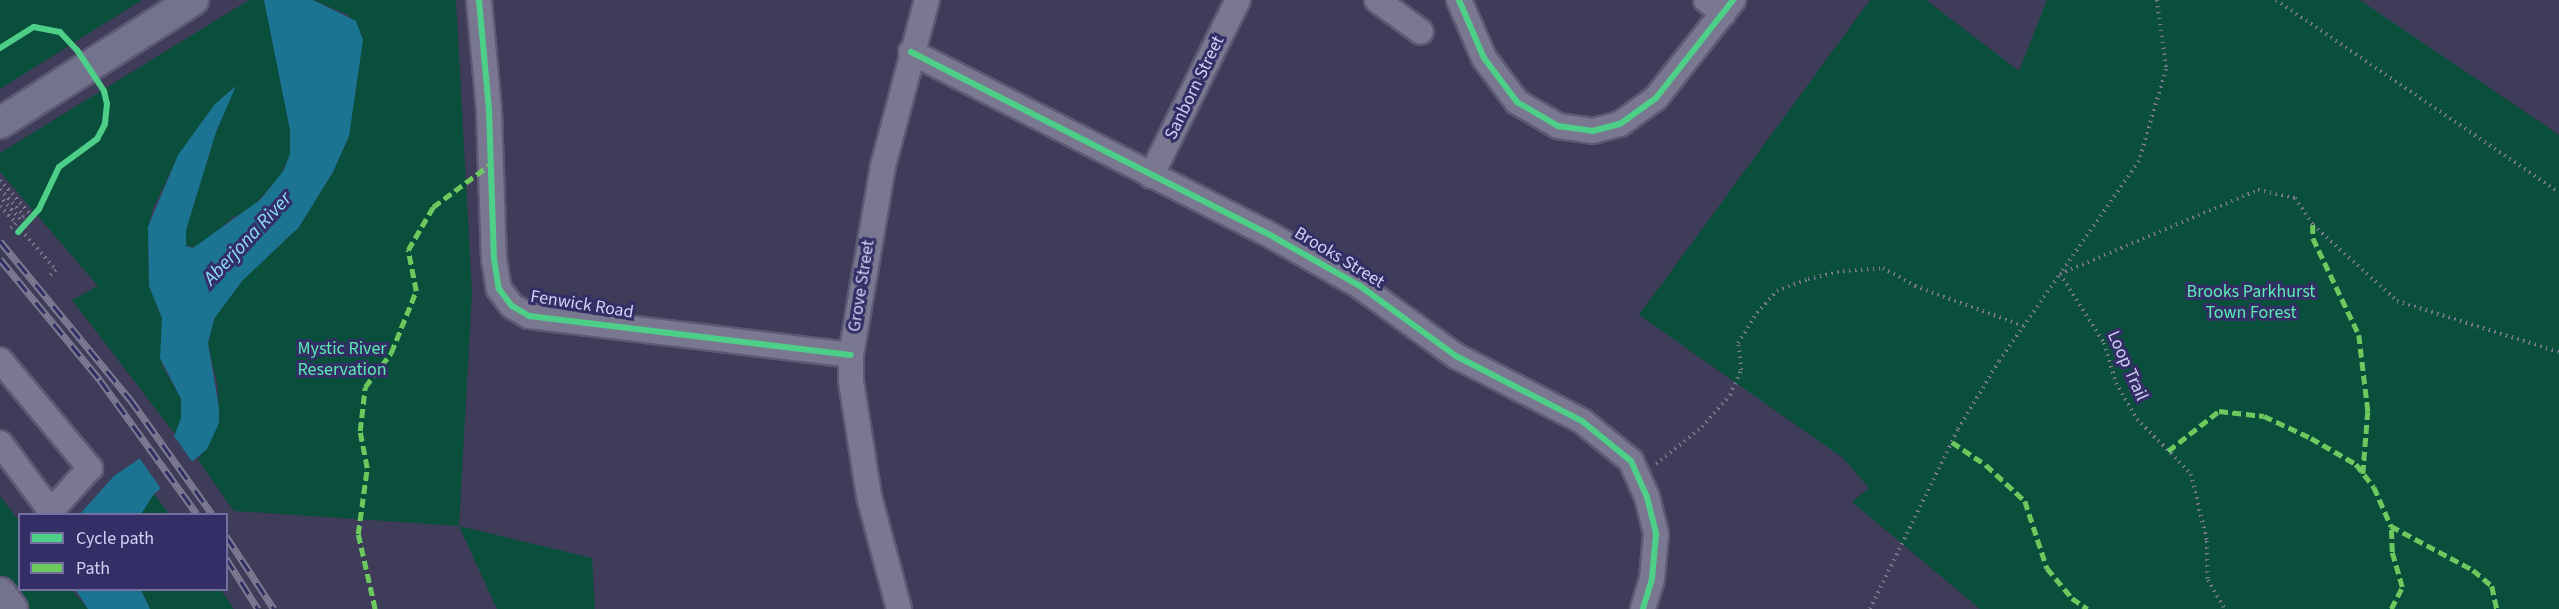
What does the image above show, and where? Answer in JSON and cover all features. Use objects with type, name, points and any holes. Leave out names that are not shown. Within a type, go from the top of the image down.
[{"type":"main road","points":[[0,123],[193,0]]},
{"type":"street","name":"Fenwick Road","points":[[479,0],[489,110],[494,259],[499,289],[512,306],[529,316],[851,356]]},
{"type":"street","name":"Grove Street","points":[[899,609],[869,496],[851,381],[851,356],[883,166],[911,52],[927,0]]},
{"type":"street","name":"Sanborn Street","points":[[1151,176],[1238,0]]},
{"type":"street","points":[[1377,0],[1421,32]]},
{"type":"street","points":[[1459,0],[1484,58],[1517,102],[1558,126],[1593,131],[1620,124],[1656,98],[1720,5]]},
{"type":"street","name":"Brooks Street","points":[[911,52],[1341,274],[1456,356],[1582,421],[1631,461],[1640,477],[1656,534],[1652,579],[1643,609]]},
{"type":"street","points":[[0,360],[90,468],[53,512],[0,443]]},
{"type":"path","points":[[1870,609],[1958,429],[2022,327],[2139,161],[2166,69],[2157,0]]},
{"type":"path","points":[[2276,0],[2559,192]]},
{"type":"path","points":[[0,180],[33,217]]},
{"type":"path","points":[[0,189],[24,216],[20,219],[0,197]]},
{"type":"path","points":[[2061,274],[2258,190],[2295,198],[2313,225],[2397,301],[2559,352]]},
{"type":"path","points":[[0,206],[16,223],[10,229]]},
{"type":"path","points":[[39,209],[19,231],[56,270],[49,276]]},
{"type":"path","points":[[1640,477],[1702,427],[1730,395],[1741,370],[1738,343],[1757,313],[1777,291],[1843,270],[1882,268],[1915,286],[2022,327]]},
{"type":"green space","points":[[0,0],[142,0],[0,89]]},
{"type":"green space","points":[[249,0],[264,0],[290,130],[290,154],[281,175],[249,211],[233,217],[200,247],[186,246],[186,230],[216,132],[235,87],[215,104],[178,156],[153,209],[148,227],[149,286],[162,318],[162,365],[181,399],[181,418],[175,434],[72,300],[98,286],[0,172],[0,153]]},
{"type":"green space","name":"Mystic River Reservation","points":[[313,0],[456,0],[472,293],[459,526],[234,511],[198,460],[219,423],[218,388],[208,343],[214,319],[242,281],[299,227],[333,172],[349,136],[363,40],[348,15]]},
{"type":"green space","name":"Brooks Parkhurst Town Forest","points":[[1870,0],[1926,0],[2019,71],[2047,0],[2360,0],[2559,135],[2559,609],[1980,609],[1852,502],[1869,488],[1843,458],[1639,315]]},
{"type":"green space","points":[[154,494],[168,513],[142,513]]},
{"type":"green space","points":[[0,496],[18,520],[18,591],[73,591],[88,609],[0,609]]},
{"type":"green space","points":[[459,526],[592,558],[595,609],[497,609]]},
{"type":"green space","points":[[141,591],[222,591],[234,609],[150,609]]},
{"type":"water","name":"Aberjona River","points":[[264,0],[313,0],[356,21],[363,40],[349,136],[333,172],[299,227],[242,281],[214,319],[208,343],[219,408],[219,423],[207,449],[154,494],[142,513],[81,513],[114,476],[175,434],[181,418],[181,399],[160,358],[162,318],[149,286],[148,227],[178,155],[215,104],[236,86],[216,132],[186,230],[186,246],[193,248],[260,200],[284,170],[290,154],[290,130]]},
{"type":"water","points":[[77,591],[141,591],[150,609],[88,609]]},
{"type":"pier","points":[[172,433],[195,466],[161,489],[138,457]]},
{"type":"railway","points":[[0,241],[130,399],[211,513]]},
{"type":"railway","points":[[0,259],[100,380],[196,513]]},
{"type":"railway","points":[[228,539],[274,609]]},
{"type":"railway","points":[[228,561],[258,609]]},
{"type":"marked path","points":[[375,609],[358,534],[367,468],[360,431],[365,387],[391,353],[416,291],[408,250],[433,207],[492,163]]},
{"type":"marked path","points":[[2313,225],[2313,238],[2359,335],[2368,411],[2363,474]]},
{"type":"marked path","points":[[2168,451],[2219,411],[2264,416],[2311,438],[2356,464],[2374,487],[2391,526],[2473,570],[2492,586],[2497,609]]},
{"type":"marked path","points":[[1952,442],[1986,465],[2025,501],[2047,568],[2072,598],[2088,609]]},
{"type":"marked path","points":[[2391,526],[2392,552],[2402,587],[2391,609]]},
{"type":"cycle path","points":[[479,0],[489,110],[494,259],[499,289],[512,306],[529,316],[851,355]]},
{"type":"cycle path","points":[[1459,0],[1484,58],[1517,102],[1558,126],[1593,131],[1620,124],[1656,98],[1733,0]]},
{"type":"cycle path","points":[[0,48],[34,27],[60,32],[77,50],[104,91],[107,104],[105,124],[97,139],[59,167],[39,209],[18,232]]},
{"type":"cycle path","points":[[911,52],[1265,232],[1360,286],[1456,356],[1582,421],[1631,461],[1647,497],[1656,534],[1652,579],[1643,609]]}]
